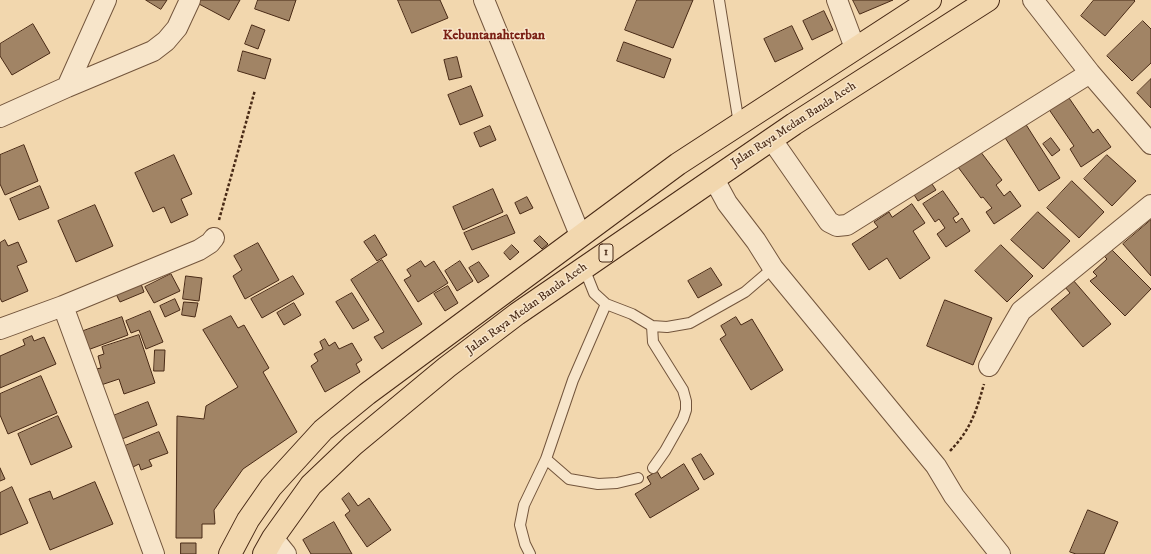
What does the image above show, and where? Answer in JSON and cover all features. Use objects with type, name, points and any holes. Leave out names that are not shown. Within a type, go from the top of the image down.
[{"type":"highway","points":[[230,554],[248,520],[271,487],[323,430],[367,394],[678,164],[930,0]]},
{"type":"highway","name":"Jalan Raya Medan Banda Aceh","points":[[274,548],[311,485],[353,445],[447,367],[517,314],[794,124],[988,0]]},
{"type":"highway","points":[[777,99],[794,124]]},
{"type":"street","points":[[67,87],[106,0]]},
{"type":"street","points":[[0,118],[67,87],[154,51],[177,28],[190,0]]},
{"type":"street","points":[[484,0],[580,236]]},
{"type":"street","points":[[838,0],[855,48]]},
{"type":"street","points":[[1033,0],[1090,73],[1151,144]]},
{"type":"street","points":[[772,140],[829,222],[837,226],[847,225],[1090,73]]},
{"type":"street","points":[[714,179],[727,203],[756,241],[773,268],[936,466],[954,496],[1000,554]]},
{"type":"street","points":[[989,366],[1021,311],[1151,205]]},
{"type":"street","points":[[0,329],[63,306],[199,250],[210,243],[214,238]]},
{"type":"street","points":[[63,306],[154,554]]},
{"type":"lane","points":[[719,0],[739,124]]},
{"type":"lane","points":[[584,268],[594,293],[606,304],[632,314],[652,326],[667,327],[690,323],[745,292],[773,268]]},
{"type":"lane","points":[[530,554],[525,544],[520,525],[524,506],[546,460],[573,380],[606,304]]},
{"type":"lane","points":[[652,326],[653,342],[683,390],[686,401],[686,410],[682,419],[665,451],[653,468]]},
{"type":"lane","points":[[546,460],[569,479],[598,484],[617,483],[638,478]]},
{"type":"path","points":[[214,238],[255,90]]},
{"type":"path","points":[[936,466],[962,438],[970,425],[975,414],[989,366]]},
{"type":"building","points":[[146,0],[167,0],[161,9]]},
{"type":"building","points":[[201,0],[240,0],[229,20],[199,4]]},
{"type":"building","points":[[258,0],[296,0],[289,21],[255,9]]},
{"type":"building","points":[[398,0],[440,0],[448,18],[412,33]]},
{"type":"building","points":[[637,0],[693,0],[673,48],[625,30]]},
{"type":"building","points":[[853,0],[893,0],[860,14]]},
{"type":"building","points":[[1094,0],[1135,1],[1105,36],[1081,16]]},
{"type":"building","points":[[824,11],[833,30],[812,40],[803,21]]},
{"type":"building","points":[[1143,21],[1151,29],[1151,63],[1132,81],[1107,56]]},
{"type":"building","points":[[33,24],[50,53],[12,75],[0,56],[0,44]]},
{"type":"building","points":[[252,25],[265,30],[258,49],[245,44]]},
{"type":"building","points":[[792,26],[803,49],[775,62],[764,39]]},
{"type":"building","points":[[624,42],[671,59],[664,78],[617,61]]},
{"type":"building","points":[[243,51],[271,59],[265,79],[238,71]]},
{"type":"building","points":[[457,57],[462,77],[449,80],[444,60]]},
{"type":"building","points":[[1151,79],[1151,108],[1137,93]]},
{"type":"building","points":[[471,86],[483,116],[460,125],[448,95]]},
{"type":"building","points":[[1067,95],[1093,133],[1098,129],[1111,147],[1081,167],[1070,149],[1074,146],[1048,108]]},
{"type":"building","points":[[1025,123],[1060,178],[1039,191],[1004,136]]},
{"type":"building","points":[[490,126],[496,140],[480,147],[474,133]]},
{"type":"building","points":[[1051,138],[1060,150],[1052,156],[1043,144]]},
{"type":"building","points":[[24,145],[38,181],[5,195],[0,184],[0,155]]},
{"type":"building","points":[[980,151],[1002,180],[996,185],[1004,196],[1010,191],[1021,206],[994,224],[986,212],[992,208],[983,197],[981,198],[958,167]]},
{"type":"building","points":[[174,155],[192,194],[181,199],[188,215],[171,223],[164,207],[153,212],[135,173]]},
{"type":"building","points":[[1107,155],[1136,181],[1112,206],[1084,179]]},
{"type":"building","points":[[930,181],[936,190],[918,201],[913,193]]},
{"type":"building","points":[[1072,181],[1104,212],[1079,238],[1047,208]]},
{"type":"building","points":[[40,186],[49,208],[19,220],[10,199]]},
{"type":"building","points":[[493,189],[503,212],[463,230],[453,207]]},
{"type":"building","points":[[943,191],[959,214],[953,218],[956,223],[962,218],[970,231],[946,247],[937,234],[945,228],[939,219],[935,222],[923,204]]},
{"type":"building","points":[[527,197],[533,208],[520,214],[515,203]]},
{"type":"building","points":[[912,204],[925,223],[913,231],[930,258],[900,279],[887,258],[869,270],[852,244],[878,227],[874,222],[889,212],[892,217]]},
{"type":"building","points":[[95,205],[113,246],[76,262],[58,221]]},
{"type":"building","points":[[1038,212],[1070,241],[1043,269],[1011,240]]},
{"type":"building","points":[[507,215],[515,233],[472,250],[464,233]]},
{"type":"building","points":[[1151,220],[1151,276],[1123,244]]},
{"type":"building","points":[[375,235],[387,255],[377,261],[364,242]]},
{"type":"building","points":[[540,236],[548,244],[542,249],[534,241]]},
{"type":"building","points":[[5,240],[8,246],[18,242],[27,262],[17,266],[28,291],[2,302],[0,298],[0,243]]},
{"type":"building","points":[[258,243],[279,280],[245,299],[233,276],[242,270],[234,256]]},
{"type":"building","points":[[512,245],[519,252],[510,260],[504,253]]},
{"type":"building","points":[[1001,245],[1033,276],[1007,302],[975,271]]},
{"type":"building","points":[[1110,248],[1151,289],[1125,316],[1090,281],[1097,276],[1093,272],[1107,259],[1103,255]]},
{"type":"building","points":[[382,260],[422,324],[382,349],[374,337],[384,332],[351,280]]},
{"type":"building","points":[[421,261],[425,267],[434,261],[448,283],[418,302],[404,280],[411,276],[407,270]]},
{"type":"building","points":[[460,261],[473,281],[457,291],[445,271]]},
{"type":"building","points":[[479,262],[489,276],[478,283],[469,268]]},
{"type":"building","points":[[711,268],[722,285],[698,298],[688,281]]},
{"type":"building","points":[[171,274],[180,291],[154,303],[145,287]]},
{"type":"building","points":[[186,276],[202,278],[199,301],[183,299]]},
{"type":"building","points":[[293,276],[304,294],[262,318],[251,299]]},
{"type":"building","points":[[1073,280],[1111,324],[1083,347],[1051,309],[1070,293],[1065,287]]},
{"type":"building","points":[[141,284],[144,292],[120,302],[116,294]]},
{"type":"building","points":[[448,286],[458,303],[445,311],[434,294]]},
{"type":"building","points":[[352,293],[369,320],[353,329],[336,302]]},
{"type":"building","points":[[175,299],[180,310],[165,317],[160,306]]},
{"type":"building","points":[[945,300],[992,318],[973,365],[927,346]]},
{"type":"building","points":[[184,302],[198,303],[195,317],[182,315]]},
{"type":"building","points":[[294,303],[301,315],[284,325],[277,313]]},
{"type":"building","points":[[150,311],[163,342],[146,349],[139,330],[131,333],[126,321]]},
{"type":"building","points":[[231,316],[238,328],[244,325],[269,368],[263,372],[297,432],[243,469],[214,510],[215,524],[202,524],[202,538],[176,538],[177,416],[204,419],[206,406],[238,387],[203,330]]},
{"type":"building","points":[[122,317],[128,335],[85,351],[78,333]]},
{"type":"building","points":[[736,317],[741,325],[752,319],[783,370],[751,390],[720,339],[726,335],[721,326]]},
{"type":"building","points":[[139,335],[155,383],[124,394],[119,379],[101,385],[96,369],[101,368],[98,356],[104,354],[102,347]]},
{"type":"building","points":[[32,336],[34,341],[44,337],[56,364],[0,388],[0,356],[25,345],[23,340]]},
{"type":"building","points":[[325,339],[329,346],[335,342],[339,349],[352,343],[362,360],[356,364],[360,372],[325,392],[311,366],[318,361],[314,354],[323,349],[320,342]]},
{"type":"building","points":[[155,350],[165,350],[164,371],[154,371]]},
{"type":"building","points":[[41,376],[57,413],[8,434],[0,415],[0,394]]},
{"type":"building","points":[[148,402],[157,425],[122,439],[113,416]]},
{"type":"building","points":[[58,416],[72,447],[31,465],[18,434]]},
{"type":"building","points":[[159,432],[168,453],[149,460],[152,466],[141,470],[139,464],[133,467],[125,446]]},
{"type":"building","points":[[701,454],[714,474],[704,480],[692,459]]},
{"type":"building","points":[[684,464],[699,489],[650,518],[635,494],[651,484],[647,477],[657,471],[661,478]]},
{"type":"building","points":[[0,468],[5,479],[0,481]]},
{"type":"building","points":[[95,482],[113,524],[50,550],[29,499],[50,491],[53,499]]},
{"type":"building","points":[[12,487],[28,523],[0,535],[0,493]]},
{"type":"building","points":[[349,493],[358,506],[369,498],[391,530],[367,547],[345,515],[350,511],[342,499]]},
{"type":"building","points":[[1088,510],[1118,522],[1104,554],[1076,554],[1070,552]]},
{"type":"building","points":[[334,522],[352,554],[311,554],[303,540]]},
{"type":"building","points":[[181,543],[196,543],[196,554],[181,554]]},
{"type":"district","name":"Kebuntanahterban","points":[[494,36]]}]
